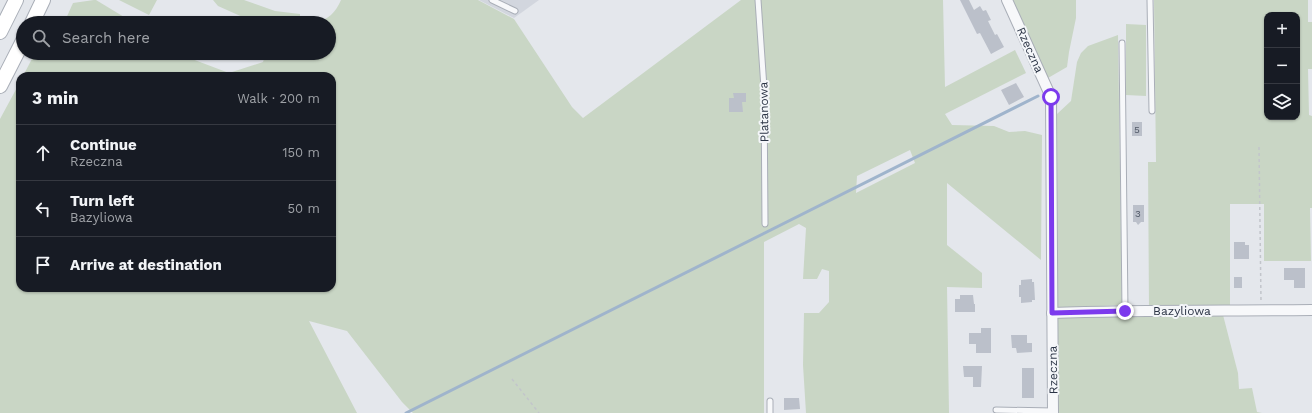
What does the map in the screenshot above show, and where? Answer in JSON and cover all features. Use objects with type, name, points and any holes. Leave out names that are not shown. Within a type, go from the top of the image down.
[{"type":"main road","points":[[0,32],[16,0]]},
{"type":"main road","points":[[35,16],[43,0]]},
{"type":"main road","points":[[0,86],[16,55]]},
{"type":"street","name":"Rzeczna","points":[[1007,0],[1051,97],[1053,412]]},
{"type":"street","name":"Bazyliowa","points":[[1052,313],[1312,310]]},
{"type":"lane","points":[[492,0],[515,11]]},
{"type":"lane","name":"Platanowa","points":[[758,0],[764,88],[765,224]]},
{"type":"lane","points":[[1150,0],[1152,111]]},
{"type":"lane","points":[[1122,43],[1125,311]]},
{"type":"lane","points":[[770,401],[770,413]]},
{"type":"lane","points":[[996,410],[1053,412]]},
{"type":"path","points":[[1259,148],[1261,310]]},
{"type":"path","points":[[512,379],[539,413]]},
{"type":"shaded area","points":[[479,0],[539,0],[514,18]]},
{"type":"green space","points":[[96,0],[122,16],[67,16],[73,3]]},
{"type":"green space","points":[[119,0],[157,0],[149,15]]},
{"type":"green space","points":[[213,0],[244,0],[275,11],[300,14],[300,16],[240,16],[218,6]]},
{"type":"green space","points":[[341,0],[478,0],[514,19],[572,107],[583,118],[741,0],[943,0],[945,87],[1015,50],[1026,73],[945,114],[952,125],[994,126],[1009,132],[1025,131],[1042,135],[1041,260],[947,183],[947,245],[982,273],[982,288],[947,287],[949,413],[806,413],[803,365],[804,313],[819,313],[829,302],[829,271],[822,269],[817,279],[803,279],[806,228],[799,224],[764,242],[764,413],[413,413],[402,402],[347,331],[309,321],[357,413],[0,413],[0,119],[16,89],[16,292],[336,292],[336,72],[232,72],[263,62],[264,60],[336,60],[336,16],[330,16]],"holes":[[[910,150],[915,163],[856,193],[857,176]]]},
{"type":"green space","points":[[1013,0],[1076,0],[1076,18],[1067,67],[1048,78]]},
{"type":"green space","points":[[1154,0],[1308,0],[1308,22],[1312,22],[1312,69],[1308,69],[1309,115],[1312,116],[1312,208],[1310,208],[1311,261],[1264,261],[1264,204],[1230,204],[1230,308],[1149,308],[1148,162],[1156,162]]},
{"type":"green space","points":[[1126,24],[1146,25],[1146,96],[1126,95]]},
{"type":"green space","points":[[1118,35],[1122,305],[1058,308],[1057,114],[1071,101],[1077,62],[1081,53],[1088,46]]},
{"type":"green space","points":[[31,60],[195,60],[226,72],[25,72]]},
{"type":"green space","points":[[1223,315],[1238,373],[1239,389],[1252,388],[1257,412],[1262,413],[1058,413],[1058,316]]},
{"type":"building","points":[[960,0],[969,0],[974,10],[980,6],[983,11],[986,10],[991,20],[988,21],[995,35],[997,34],[1004,47],[991,54],[980,33],[977,34]]},
{"type":"building","points":[[1016,83],[1024,97],[1009,105],[1001,90]]},
{"type":"building","points":[[733,93],[746,93],[746,102],[742,102],[743,112],[729,112],[729,98],[734,98]]},
{"type":"building","points":[[1132,122],[1142,122],[1142,136],[1132,136]]},
{"type":"building","points":[[1133,205],[1144,205],[1144,222],[1141,222],[1138,225],[1136,222],[1133,222]]},
{"type":"building","points":[[1234,242],[1245,242],[1245,245],[1249,245],[1249,259],[1234,259]]},
{"type":"building","points":[[1284,268],[1305,268],[1305,288],[1294,288],[1294,280],[1284,280]]},
{"type":"building","points":[[1234,277],[1242,277],[1242,288],[1234,288]]},
{"type":"building","points":[[1032,279],[1032,282],[1034,282],[1035,300],[1032,300],[1032,302],[1021,303],[1021,297],[1019,297],[1019,285],[1021,285],[1021,280]]},
{"type":"building","points":[[960,295],[973,295],[975,312],[955,312],[955,299],[960,299]]},
{"type":"building","points":[[981,328],[991,328],[991,353],[976,353],[976,344],[969,344],[969,333],[981,333]]},
{"type":"building","points":[[1011,335],[1027,335],[1027,343],[1032,343],[1032,352],[1017,353],[1016,348],[1012,348]]},
{"type":"building","points":[[963,366],[982,366],[981,387],[973,387],[973,377],[964,377]]},
{"type":"building","points":[[1022,368],[1034,368],[1034,398],[1022,398]]},
{"type":"building","points":[[784,398],[799,398],[800,409],[784,410]]},
{"type":"waterway","points":[[406,413],[1038,96]]},
{"type":"route","points":[[1051,97],[1052,313],[1125,311]]}]
